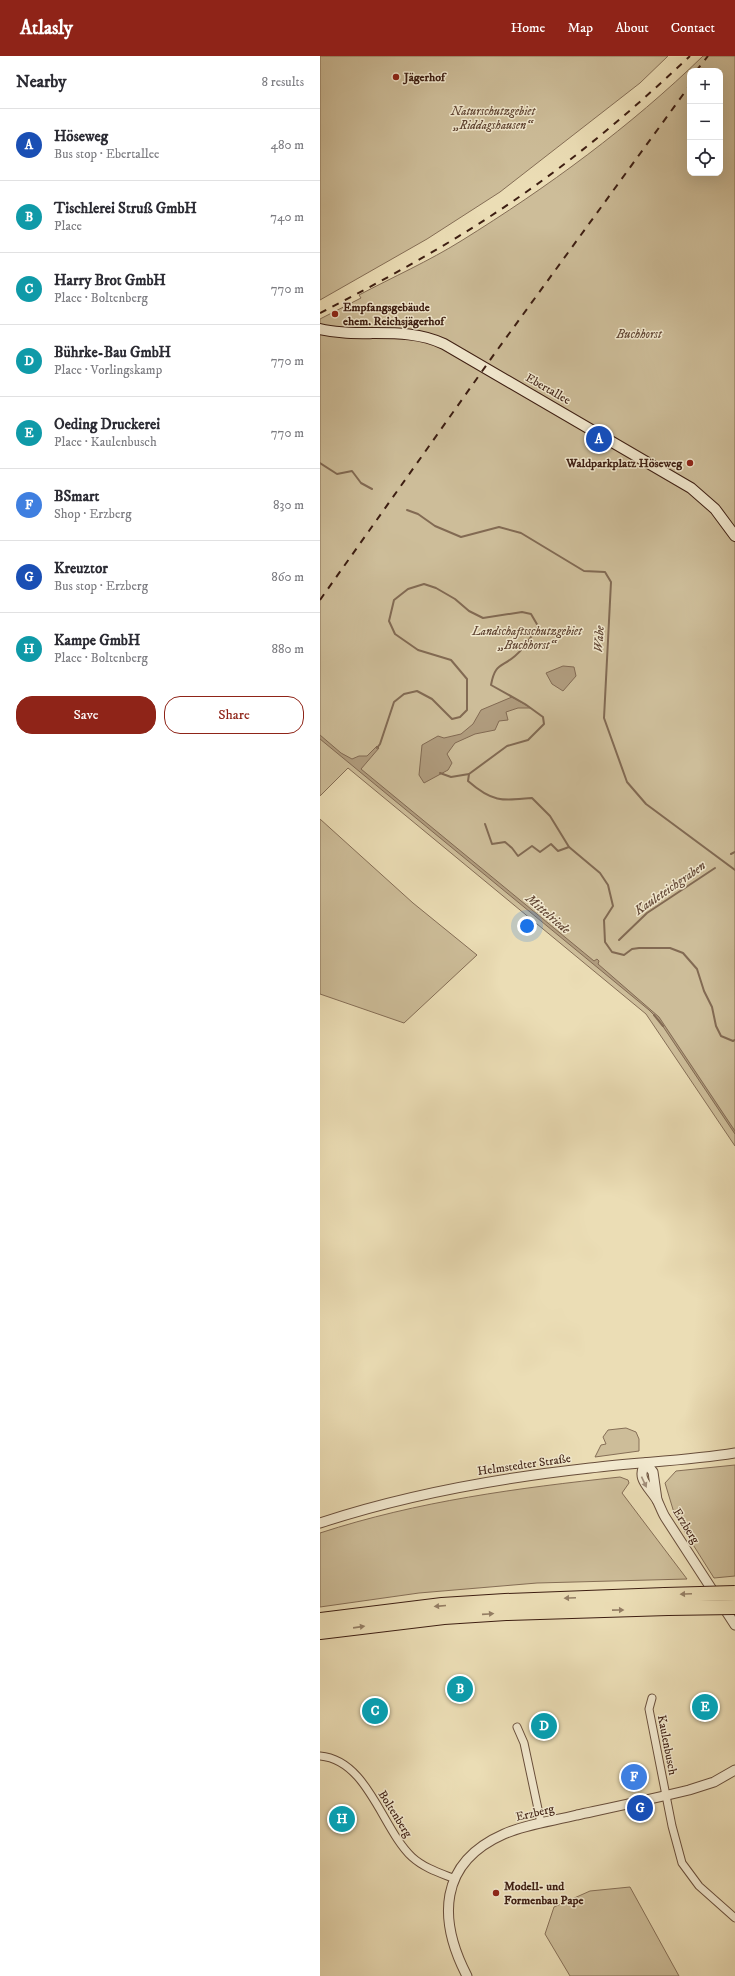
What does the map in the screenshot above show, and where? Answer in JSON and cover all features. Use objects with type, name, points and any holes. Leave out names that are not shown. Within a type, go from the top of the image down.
[{"type":"highway","points":[[320,1632],[444,1617],[544,1612],[666,1602],[735,1592]]},
{"type":"highway","points":[[320,1620],[450,1605],[666,1602],[735,1607]]},
{"type":"main road","name":"Ebertallee","points":[[320,329],[340,332],[408,333],[427,337],[444,344],[691,488],[715,509],[735,536]]},
{"type":"street","name":"Helmstedter Straße","points":[[320,1523],[385,1504],[462,1486],[534,1475],[735,1453]]},
{"type":"street","name":"Erzberg","points":[[646,1463],[653,1472],[656,1500],[665,1517],[735,1625]]},
{"type":"street","name":"Kaulenbusch","points":[[652,1698],[649,1709],[677,1848],[682,1863],[699,1886],[735,1918]]},
{"type":"street","points":[[517,1727],[524,1742],[541,1823]]},
{"type":"street","name":"Boltenberg","points":[[320,1756],[335,1760],[345,1765],[357,1778],[376,1802],[400,1844],[412,1857],[426,1867],[455,1879]]},
{"type":"street","name":"Erzberg","points":[[467,1976],[455,1950],[448,1924],[448,1903],[455,1879],[466,1861],[482,1847],[512,1831],[541,1823],[705,1786],[735,1770]]},
{"type":"green space","name":"Naturschutzgebiet „Riddagshausen“","points":[[320,56],[668,56],[640,83],[500,192],[427,239],[320,300]]},
{"type":"green space","name":"Landschaftsschutzgebiet „Buchhorst“","points":[[703,56],[735,56],[735,1146],[646,1014],[348,768],[320,796],[320,319],[361,298],[359,295],[449,248],[493,220],[587,155],[647,107],[687,71],[687,176],[723,176],[723,68],[690,68]]},
{"type":"green space","points":[[320,819],[413,903],[477,955],[404,1023],[320,994]]},
{"type":"green space","points":[[626,1428],[636,1432],[639,1439],[639,1451],[595,1457],[601,1445],[606,1444],[603,1437],[608,1430]]},
{"type":"green space","points":[[735,1465],[735,1576],[714,1578],[675,1516],[665,1483],[676,1471]]},
{"type":"green space","points":[[620,1477],[628,1480],[629,1483],[622,1493],[687,1579],[537,1583],[419,1593],[320,1607],[320,1533],[394,1512],[468,1497]]},
{"type":"green space","points":[[630,1887],[679,1976],[570,1976],[545,1934],[554,1907],[590,1891]]},
{"type":"shaded area","points":[[563,666],[574,667],[576,676],[563,691],[552,684],[546,673]]},
{"type":"shaded area","points":[[512,697],[531,708],[518,708],[506,712],[508,720],[499,721],[495,730],[475,734],[455,743],[447,754],[452,763],[448,770],[424,783],[419,775],[422,745],[438,736],[444,738],[461,734],[473,724],[481,710]]},
{"type":"shaded area","points":[[320,735],[341,753],[352,759],[359,756],[367,756],[377,746],[379,748],[361,769],[594,961],[597,959],[599,961],[598,964],[659,1017],[735,1131],[735,1134],[658,1019],[649,1010],[320,739]]},
{"type":"waterway","name":"Wabe","points":[[320,463],[337,474],[352,471],[361,483],[372,489]]},
{"type":"waterway","name":"Wabe","points":[[407,510],[418,514],[435,526],[461,537],[499,527],[521,533],[584,571],[605,572],[611,582],[604,718],[627,782],[646,804],[735,870]]},
{"type":"waterway","points":[[377,748],[380,744],[394,702],[404,694],[417,691],[432,699],[452,719],[460,717],[467,710],[467,679],[451,660],[418,650],[395,634],[389,621],[394,600],[408,589],[424,584],[436,588],[455,599],[469,611],[483,618],[522,612],[531,614],[538,626],[522,649],[497,669],[494,673],[491,685],[525,704],[543,717],[544,724],[528,740],[507,746],[469,774],[451,777],[440,773]]},
{"type":"waterway","points":[[469,774],[468,781],[476,788],[491,796],[512,800],[532,798],[550,816],[569,847],[600,873],[608,885],[613,906],[604,920],[605,942],[612,952],[624,955],[632,949],[670,948],[683,953],[697,969],[704,991],[712,1007],[716,1026],[721,1036],[733,1041],[735,1040]]},
{"type":"waterway","points":[[485,824],[492,844],[505,842],[518,856],[532,846],[540,852],[551,844],[558,851],[569,847]]},
{"type":"waterway","name":"Kauleteichgraben","points":[[731,854],[735,852]]},
{"type":"waterway","name":"Kauleteichgraben","points":[[619,940],[647,913],[715,868]]},
{"type":"waterway","name":"Mittelriede","points":[[654,1015],[663,1026]]},
{"type":"railway","points":[[320,313],[374,285],[453,240],[529,190],[612,126],[690,56]]},
{"type":"railway","points":[[698,68],[708,56]]},
{"type":"railway","points":[[320,600],[495,353],[687,89]]},
{"type":"place","name":"Jägerhof","points":[[396,77]]},
{"type":"place","name":"Empfangsgebäude ehem. Reichsjägerhof","points":[[335,314]]},
{"type":"place","name":"Höseweg","points":[[599,439]]},
{"type":"place","name":"Waldparkplatz Höseweg","points":[[690,463]]},
{"type":"place","name":"Tischlerei Struß GmbH","points":[[460,1689]]},
{"type":"place","name":"Oeding Druckerei","points":[[705,1707]]},
{"type":"place","name":"Harry Brot GmbH","points":[[375,1711]]},
{"type":"place","name":"Bührke-Bau GmbH","points":[[544,1726]]},
{"type":"place","name":"BSmart","points":[[634,1777]]},
{"type":"place","name":"Kreuztor","points":[[640,1808]]},
{"type":"place","name":"Kampe GmbH","points":[[342,1819]]},
{"type":"place","name":"Modell- und Formenbau Pape","points":[[496,1893]]},
{"type":"park label","name":"Buchhorst","points":[[639,334]]}]
